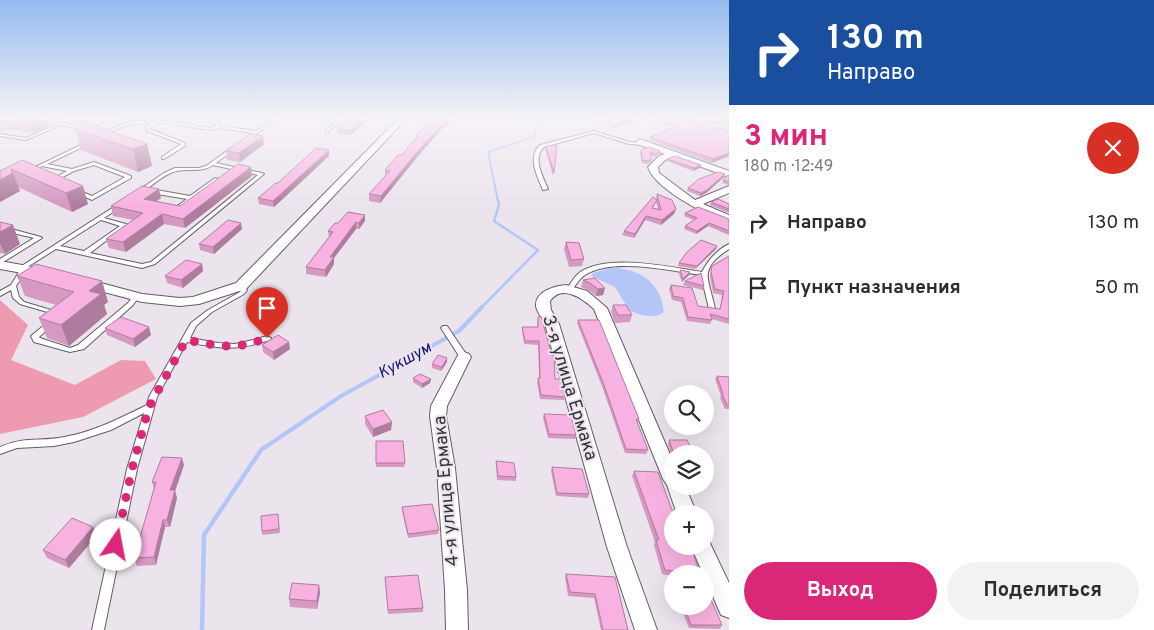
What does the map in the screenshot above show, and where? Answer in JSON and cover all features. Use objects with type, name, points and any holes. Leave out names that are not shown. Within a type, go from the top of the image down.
[{"type":"street","points":[[71,279],[136,296],[180,302],[194,300],[241,286],[375,147]]},
{"type":"street","points":[[656,147],[729,174]]},
{"type":"street","points":[[675,154],[656,163],[653,167],[656,174],[694,204],[729,220]]},
{"type":"street","points":[[694,204],[729,189]]},
{"type":"street","points":[[0,264],[21,270],[53,274]]},
{"type":"street","points":[[570,289],[594,301],[600,308],[664,460]]},
{"type":"street","name":"3-я улица Ермака","points":[[570,289],[556,290],[548,294],[543,300],[543,306],[552,324],[617,547],[646,630]]},
{"type":"street","name":"4-я улица Ермака","points":[[457,630],[456,590],[446,477],[438,416],[439,406],[464,357]]},
{"type":"street","points":[[705,555],[729,607]]},
{"type":"lane","points":[[26,173],[76,147]]},
{"type":"lane","points":[[164,158],[179,147]]},
{"type":"lane","points":[[136,194],[177,169],[204,169],[235,147]]},
{"type":"lane","points":[[541,147],[536,152],[536,162],[545,189]]},
{"type":"lane","points":[[60,185],[52,181],[72,170],[94,163],[129,177],[92,198],[68,188]]},
{"type":"lane","points":[[43,164],[72,170]]},
{"type":"lane","points":[[56,247],[142,266],[153,263],[262,174],[213,164]]},
{"type":"lane","points":[[175,210],[232,169]]},
{"type":"lane","points":[[144,189],[191,198]]},
{"type":"lane","points":[[0,294],[13,286],[21,270],[129,199]]},
{"type":"lane","points":[[86,253],[124,224],[100,218]]},
{"type":"lane","points":[[0,228],[38,238],[0,264]]},
{"type":"lane","points":[[712,309],[704,274],[714,257],[729,246]]},
{"type":"lane","points":[[570,289],[580,275],[586,271],[612,266],[630,264],[704,274]]},
{"type":"lane","points":[[13,286],[16,298],[22,303],[56,313],[56,318],[35,336],[36,340],[70,350],[81,347],[131,304],[136,296]]},
{"type":"lane","points":[[98,630],[132,469],[149,407],[198,320],[242,293],[244,290],[241,286]]},
{"type":"lane","points":[[445,328],[464,357]]},
{"type":"lane","points":[[186,340],[224,347],[237,347],[267,338]]},
{"type":"lane","points":[[0,451],[23,441],[44,443],[92,434],[122,422],[149,407]]},
{"type":"shaded area","points":[[0,300],[28,325],[11,360],[75,385],[121,360],[145,361],[156,379],[83,417],[0,434]]},
{"type":"water","points":[[610,268],[630,271],[646,278],[658,292],[664,312],[651,316],[629,310],[615,287],[591,276],[593,273]]},
{"type":"building","points":[[231,147],[247,147],[239,153],[226,151]]},
{"type":"building","points":[[408,147],[421,147],[381,196],[369,194],[390,171],[385,170],[398,155],[402,155]]},
{"type":"building","points":[[546,147],[557,147],[554,173]]},
{"type":"building","points":[[650,147],[660,151],[656,154],[650,152],[652,159],[649,161],[642,160],[641,150]]},
{"type":"building","points":[[680,147],[729,147],[729,153],[713,159]]},
{"type":"building","points":[[316,148],[329,150],[273,201],[258,198],[278,183]]},
{"type":"building","points":[[675,156],[701,165],[694,168],[667,159]]},
{"type":"building","points":[[22,160],[83,186],[66,193],[11,169],[13,173],[0,180],[0,171]]},
{"type":"building","points":[[238,164],[251,167],[183,219],[162,214],[123,242],[106,239],[143,213],[111,206],[142,186],[159,189],[144,199],[180,206]]},
{"type":"building","points":[[718,172],[725,174],[707,190],[701,193],[688,188],[699,179]]},
{"type":"building","points":[[728,175],[729,182],[723,180]]},
{"type":"building","points":[[657,194],[672,200],[676,209],[662,220],[646,216],[635,234],[624,231],[653,197],[657,200],[652,208],[661,210]]},
{"type":"building","points":[[718,199],[729,204],[729,209],[711,202]]},
{"type":"building","points":[[698,207],[729,219],[729,231],[709,223],[697,231],[685,226],[697,218],[685,213]]},
{"type":"building","points":[[348,212],[365,215],[359,223],[356,222],[330,257],[334,257],[325,270],[306,267],[333,232],[328,231]]},
{"type":"building","points":[[228,220],[241,223],[213,247],[199,244]]},
{"type":"building","points":[[0,222],[13,225],[0,232]]},
{"type":"building","points":[[701,240],[717,246],[697,266],[679,263],[687,252]]},
{"type":"building","points":[[566,242],[579,243],[584,259],[571,260]]},
{"type":"building","points":[[729,256],[729,319],[710,314],[712,320],[688,317],[683,298],[673,296],[671,285],[692,288],[698,306],[720,309],[724,291],[715,289],[711,272],[712,266]]},
{"type":"building","points":[[186,260],[202,264],[181,280],[165,276]]},
{"type":"building","points":[[36,264],[102,281],[89,291],[101,294],[61,325],[39,318],[74,292],[17,276]]},
{"type":"building","points":[[680,270],[690,272],[683,279]]},
{"type":"building","points":[[701,273],[704,286],[685,281]]},
{"type":"building","points":[[595,278],[605,288],[598,289],[583,280]]},
{"type":"building","points":[[613,305],[626,305],[632,315],[618,315]]},
{"type":"building","points":[[541,316],[552,356],[554,356],[555,379],[560,379],[565,397],[541,395],[538,378],[540,378],[539,341],[525,341],[522,327],[538,327],[538,317]]},
{"type":"building","points":[[121,317],[149,327],[133,339],[105,328]]},
{"type":"building","points":[[578,320],[599,320],[639,419],[636,419],[648,450],[626,449],[604,385]]},
{"type":"building","points":[[278,335],[289,342],[273,352],[262,345]]},
{"type":"building","points":[[438,355],[447,358],[442,367],[432,364]]},
{"type":"building","points":[[420,374],[431,379],[422,384],[413,378]]},
{"type":"building","points":[[717,376],[729,377],[729,405],[727,405],[722,394]]},
{"type":"building","points":[[383,410],[392,422],[373,429],[365,416]]},
{"type":"building","points":[[544,414],[571,415],[576,435],[549,434]]},
{"type":"building","points":[[669,440],[687,440],[690,445],[671,445]]},
{"type":"building","points":[[376,441],[403,441],[405,463],[376,463]]},
{"type":"building","points":[[162,457],[182,458],[170,490],[175,490],[167,520],[163,520],[154,557],[134,558],[156,482],[152,482]]},
{"type":"building","points":[[496,461],[514,463],[516,477],[498,476]]},
{"type":"building","points":[[552,467],[582,469],[589,494],[557,493]]},
{"type":"building","points":[[634,471],[658,472],[664,488],[664,495],[666,495],[670,505],[664,505],[664,555],[694,555],[697,565],[664,565],[664,567],[656,540],[659,540]]},
{"type":"building","points":[[432,504],[439,530],[408,534],[402,507]]},
{"type":"building","points":[[278,514],[279,529],[262,531],[261,516]]},
{"type":"building","points":[[72,518],[93,527],[65,560],[43,550]]},
{"type":"building","points":[[566,574],[615,577],[628,630],[603,630],[595,594],[570,592]]},
{"type":"building","points":[[418,575],[423,608],[388,610],[385,577]]},
{"type":"building","points":[[292,583],[319,585],[317,601],[289,599]]},
{"type":"building","points":[[714,607],[722,625],[691,625],[687,615],[714,615]]},
{"type":"waterway","name":"Кукшум","points":[[498,201],[488,152],[502,147]]},
{"type":"waterway","name":"Кукшум","points":[[481,308],[538,250],[494,221],[499,205],[498,200]]},
{"type":"waterway","name":"Кукшум","points":[[264,448],[341,396],[459,331],[482,307]]},
{"type":"waterway","name":"Кукшум","points":[[202,630],[204,535],[261,450],[265,447]]},
{"type":"route","points":[[116,545],[132,469],[149,407],[186,340],[224,347],[237,347],[267,338]]}]
